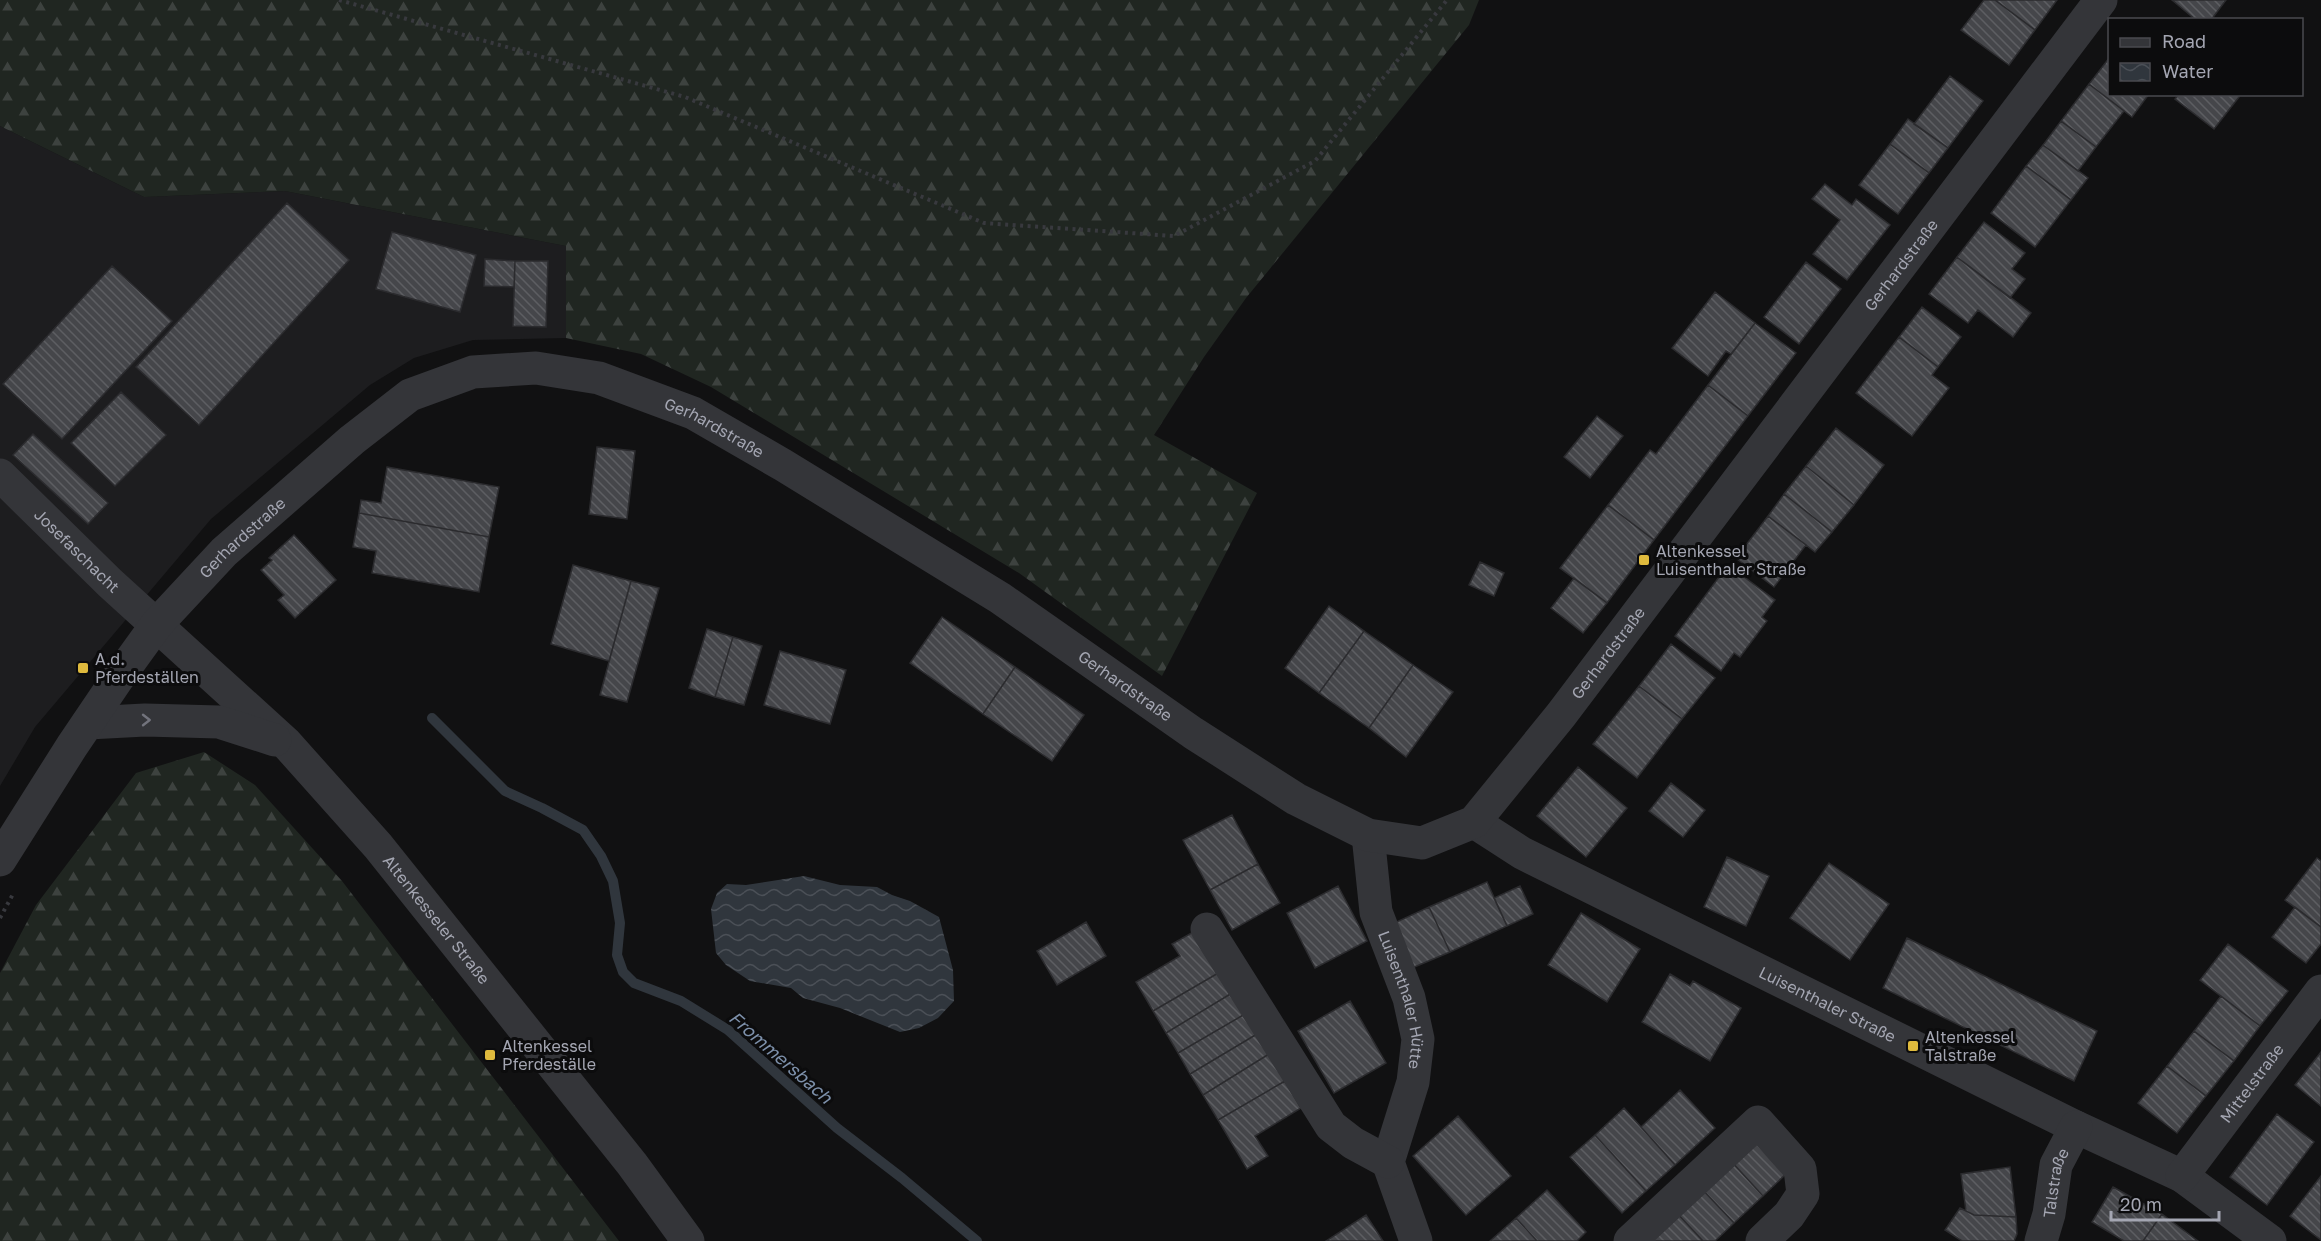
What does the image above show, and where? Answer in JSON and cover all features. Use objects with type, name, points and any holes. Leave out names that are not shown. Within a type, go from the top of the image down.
[{"type":"street","name":"Gerhardstraße","points":[[0,860],[88,723],[157,624],[232,545],[352,440],[410,395],[473,372],[536,368],[599,378],[693,413],[783,465],[1000,598],[1193,733],[1296,799],[1368,835],[1422,843],[1474,822],[1561,715],[2102,0]]},
{"type":"street","name":"Josefaschacht","points":[[0,476],[110,583],[157,624]]},
{"type":"street","name":"Altenkesseler Straße","points":[[157,624],[286,743],[378,846],[632,1164],[688,1241]]},
{"type":"street","points":[[88,723],[145,720],[219,722],[286,743]]},
{"type":"street","name":"Luisenthaler Straße","points":[[1474,822],[1522,853],[2076,1127],[2182,1176],[2270,1241]]},
{"type":"street","name":"Luisenthaler Hütte","points":[[1368,835],[1376,912],[1409,998],[1418,1039],[1413,1082],[1388,1162]]},
{"type":"street","points":[[1207,928],[1331,1126],[1353,1143],[1388,1162],[1416,1241]]},
{"type":"street","name":"Mittelstraße","points":[[2182,1176],[2321,991]]},
{"type":"street","points":[[1630,1241],[1758,1122],[1800,1169],[1803,1194],[1789,1215],[1762,1241]]},
{"type":"street","name":"Talstraße","points":[[2041,1241],[2049,1214],[2056,1165],[2076,1127]]},
{"type":"path","points":[[339,0],[685,98],[984,223],[1174,236],[1315,161],[1447,0]]},
{"type":"shaded area","points":[[0,126],[144,197],[285,191],[566,246],[566,338],[473,340],[414,358],[370,385],[211,519],[35,727],[0,786]]},
{"type":"green space","points":[[0,0],[1479,0],[1469,25],[1246,298],[1204,357],[1154,435],[1257,493],[1162,676],[1019,573],[711,387],[641,354],[566,338],[566,246],[285,191],[144,197],[0,126]]},
{"type":"green space","points":[[204,752],[255,785],[342,881],[619,1241],[0,1241],[0,973],[36,905],[136,773]]},
{"type":"water","points":[[804,876],[840,885],[877,887],[939,917],[953,970],[954,1001],[938,1018],[919,1028],[900,1032],[840,1008],[803,998],[791,988],[750,981],[726,965],[716,953],[711,909],[717,893],[727,884],[746,885]]},
{"type":"building","points":[[1984,0],[1995,0],[2035,30],[2009,65],[1961,30]]},
{"type":"building","points":[[1995,0],[2057,0],[2035,30]]},
{"type":"building","points":[[2172,0],[2226,0],[2212,18],[2194,18]]},
{"type":"building","points":[[2108,60],[2108,96],[2148,96],[2132,117],[2089,84]]},
{"type":"building","points":[[1950,76],[1983,101],[1948,148],[1914,124]]},
{"type":"building","points":[[2089,84],[2124,111],[2096,147],[2061,121]]},
{"type":"building","points":[[2177,96],[2239,97],[2214,129],[2175,99]]},
{"type":"building","points":[[1908,119],[1948,148],[1929,173],[1890,144]]},
{"type":"building","points":[[2061,121],[2096,147],[2078,171],[2043,145]]},
{"type":"building","points":[[1890,144],[1929,173],[1898,214],[1859,185]]},
{"type":"building","points":[[2043,145],[2088,178],[2071,200],[2026,166]]},
{"type":"building","points":[[2026,166],[2071,200],[2035,247],[1991,213]]},
{"type":"building","points":[[1825,184],[1852,205],[1856,199],[1890,225],[1847,280],[1813,254],[1840,220],[1812,199]]},
{"type":"building","points":[[287,203],[349,260],[199,425],[136,367]]},
{"type":"building","points":[[1984,222],[2025,253],[2012,269],[2025,279],[2010,298],[1957,257]]},
{"type":"building","points":[[392,232],[476,255],[460,312],[376,289]]},
{"type":"building","points":[[1957,257],[2031,313],[2013,337],[1978,310],[1968,323],[1929,294]]},
{"type":"building","points":[[485,259],[515,261],[514,287],[484,286]]},
{"type":"building","points":[[515,261],[548,261],[546,327],[513,326]]},
{"type":"building","points":[[1806,262],[1841,289],[1799,344],[1764,317]]},
{"type":"building","points":[[112,266],[172,321],[62,439],[3,384]]},
{"type":"building","points":[[1715,292],[1755,323],[1731,354],[1726,351],[1708,376],[1672,348]]},
{"type":"building","points":[[1922,307],[1961,337],[1938,367],[1899,337]]},
{"type":"building","points":[[1755,323],[1796,353],[1748,416],[1708,385]]},
{"type":"building","points":[[1899,337],[1938,367],[1932,375],[1949,388],[1912,436],[1856,393]]},
{"type":"building","points":[[1708,385],[1748,416],[1654,540],[1608,505],[1650,450],[1656,454]]},
{"type":"building","points":[[121,392],[166,435],[115,486],[71,443]]},
{"type":"building","points":[[1597,416],[1623,436],[1590,478],[1564,457]]},
{"type":"building","points":[[1836,428],[1884,465],[1854,505],[1806,466]]},
{"type":"building","points":[[33,434],[108,503],[88,524],[13,455]]},
{"type":"building","points":[[597,447],[635,451],[627,519],[589,514]]},
{"type":"building","points":[[1806,466],[1854,505],[1832,532],[1784,494]]},
{"type":"building","points":[[387,467],[499,487],[489,537],[359,513],[361,500],[381,503]]},
{"type":"building","points":[[1784,494],[1832,532],[1815,552],[1768,516]]},
{"type":"building","points":[[1608,505],[1654,540],[1607,603],[1560,568]]},
{"type":"building","points":[[359,513],[489,537],[479,592],[372,573],[376,551],[353,547]]},
{"type":"building","points":[[1768,516],[1806,545],[1774,587],[1736,558]]},
{"type":"building","points":[[294,535],[336,580],[295,618],[278,600],[284,595],[261,570],[272,560],[269,558]]},
{"type":"building","points":[[1480,562],[1504,573],[1494,596],[1469,585]]},
{"type":"building","points":[[573,565],[631,581],[609,661],[551,644]]},
{"type":"building","points":[[1728,565],[1775,600],[1762,617],[1767,621],[1740,657],[1734,653],[1721,671],[1675,636]]},
{"type":"building","points":[[1574,578],[1607,603],[1583,633],[1551,608]]},
{"type":"building","points":[[631,581],[659,588],[627,702],[600,695]]},
{"type":"building","points":[[1329,606],[1364,631],[1319,693],[1285,668]]},
{"type":"building","points":[[942,617],[1015,667],[983,714],[910,663]]},
{"type":"building","points":[[707,629],[733,637],[715,697],[689,688]]},
{"type":"building","points":[[1364,631],[1413,665],[1369,728],[1319,693]]},
{"type":"building","points":[[733,637],[762,646],[744,705],[715,697]]},
{"type":"building","points":[[1671,644],[1715,678],[1682,719],[1639,686]]},
{"type":"building","points":[[780,651],[846,670],[830,724],[764,705]]},
{"type":"building","points":[[1413,665],[1453,692],[1406,757],[1369,728]]},
{"type":"building","points":[[1015,667],[1084,715],[1052,761],[983,714]]},
{"type":"building","points":[[1639,686],[1682,719],[1637,778],[1593,744]]},
{"type":"building","points":[[1578,767],[1627,808],[1586,857],[1537,816]]},
{"type":"building","points":[[1671,783],[1705,810],[1683,837],[1649,811]]},
{"type":"building","points":[[1232,815],[1258,864],[1210,890],[1183,840]]},
{"type":"building","points":[[1727,857],[1769,876],[1746,926],[1704,907]]},
{"type":"building","points":[[2317,858],[2321,861],[2321,927],[2285,900]]},
{"type":"building","points":[[1829,863],[1889,904],[1850,960],[1790,918]]},
{"type":"building","points":[[1258,864],[1280,903],[1232,930],[1210,890]]},
{"type":"building","points":[[1487,882],[1507,926],[1450,952],[1429,907]]},
{"type":"building","points":[[1338,886],[1367,941],[1315,968],[1287,913]]},
{"type":"building","points":[[1520,886],[1533,914],[1507,926],[1494,898]]},
{"type":"building","points":[[1429,907],[1450,952],[1412,968],[1392,924]]},
{"type":"building","points":[[2295,907],[2321,927],[2321,944],[2306,963],[2272,937]]},
{"type":"building","points":[[1581,913],[1640,949],[1607,1002],[1548,965]]},
{"type":"building","points":[[1086,922],[1106,956],[1057,985],[1037,951]]},
{"type":"building","points":[[1195,931],[1220,972],[1153,1011],[1136,982],[1180,956],[1172,944]]},
{"type":"building","points":[[1907,938],[2097,1031],[2074,1081],[1883,988]]},
{"type":"building","points":[[2228,944],[2288,991],[2260,1026],[2200,980]]},
{"type":"building","points":[[1220,972],[1232,993],[1166,1033],[1153,1011]]},
{"type":"building","points":[[1670,974],[1690,986],[1693,981],[1741,1008],[1710,1061],[1642,1022]]},
{"type":"building","points":[[1232,993],[1245,1014],[1178,1053],[1166,1033]]},
{"type":"building","points":[[2221,996],[2260,1026],[2234,1061],[2194,1031]]},
{"type":"building","points":[[1350,1001],[1386,1063],[1334,1093],[1298,1031]]},
{"type":"building","points":[[1245,1014],[1257,1034],[1190,1074],[1178,1053]]},
{"type":"building","points":[[2194,1031],[2234,1061],[2206,1096],[2167,1066]]},
{"type":"building","points":[[1257,1034],[1269,1054],[1203,1095],[1190,1074]]},
{"type":"building","points":[[2321,1052],[2321,1106],[2295,1085]]},
{"type":"building","points":[[1269,1054],[1285,1081],[1218,1120],[1203,1095]]},
{"type":"building","points":[[2167,1066],[2206,1096],[2177,1133],[2138,1103]]},
{"type":"building","points":[[1285,1081],[1301,1108],[1255,1136],[1268,1156],[1247,1169],[1218,1120]]},
{"type":"building","points":[[1680,1090],[1715,1128],[1675,1165],[1641,1127]]},
{"type":"building","points":[[1624,1108],[1675,1165],[1646,1191],[1595,1135]]},
{"type":"building","points":[[2277,1114],[2314,1142],[2267,1205],[2230,1177]]},
{"type":"building","points":[[1458,1116],[1511,1176],[1466,1215],[1413,1156]]},
{"type":"building","points":[[1595,1135],[1646,1191],[1622,1213],[1570,1157]]},
{"type":"building","points":[[1755,1137],[1788,1172],[1763,1196],[1730,1160]]},
{"type":"building","points":[[1730,1160],[1763,1196],[1734,1223],[1700,1187]]},
{"type":"building","points":[[2010,1167],[2016,1217],[1974,1215],[1966,1211],[1961,1174]]},
{"type":"building","points":[[2321,1176],[2321,1240],[2290,1216]]},
{"type":"building","points":[[1700,1187],[1734,1223],[1715,1241],[1703,1241],[1675,1211]]},
{"type":"building","points":[[2113,1187],[2162,1214],[2143,1241],[2124,1241],[2092,1222]]},
{"type":"building","points":[[1547,1190],[1586,1232],[1577,1241],[1537,1241],[1516,1218]]},
{"type":"building","points":[[1960,1208],[1974,1215],[2016,1217],[2017,1234],[2014,1241],[1962,1241],[1945,1230]]},
{"type":"building","points":[[1675,1211],[1703,1241],[1649,1241]]},
{"type":"building","points":[[2162,1214],[2198,1241],[2143,1241]]},
{"type":"building","points":[[1366,1215],[1383,1241],[1326,1241]]},
{"type":"building","points":[[1516,1218],[1537,1241],[1490,1241]]},
{"type":"waterway","name":"Frommersbach","points":[[432,718],[505,791],[583,830],[601,856],[613,881],[620,923],[617,955],[623,972],[634,983],[681,1001],[728,1030],[837,1128],[902,1178],[977,1241]]},
{"type":"place","name":"Altenkessel Luisenthaler Straße","points":[[1644,560]]},
{"type":"place","name":"A.d. Pferdeställen","points":[[83,668]]},
{"type":"place","name":"Altenkessel Talstraße","points":[[1913,1046]]},
{"type":"place","name":"Altenkessel Pferdeställe","points":[[490,1055]]}]
